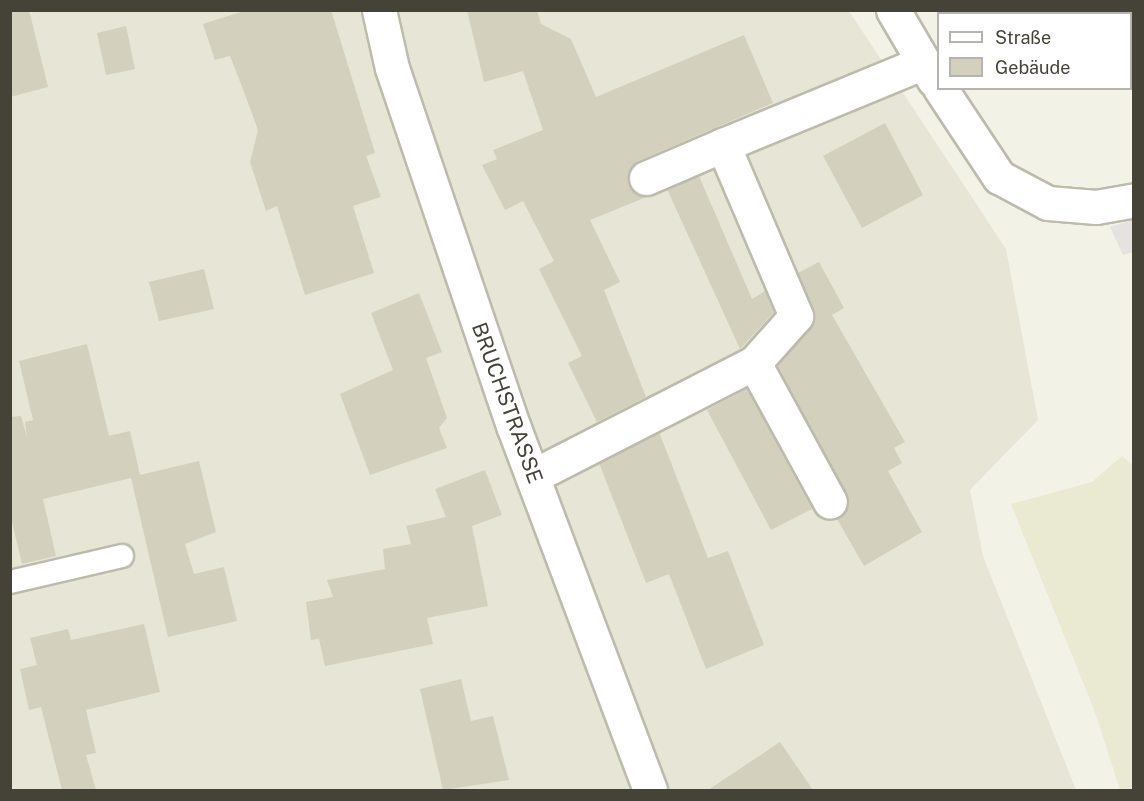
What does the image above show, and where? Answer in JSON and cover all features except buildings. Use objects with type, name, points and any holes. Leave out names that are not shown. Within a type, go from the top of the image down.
[{"type":"street","name":"BRUCHSTRASSE","points":[[379,10],[423,161],[533,476],[650,790]]},
{"type":"street","points":[[646,178],[723,146],[933,79],[893,10]]},
{"type":"street","points":[[940,90],[999,177],[1048,203],[1096,207],[1134,200]]},
{"type":"street","points":[[533,476],[754,363],[796,316],[723,146]]},
{"type":"street","points":[[754,363],[830,502]]},
{"type":"lane","points":[[10,582],[122,556]]},
{"type":"shaded area","points":[[10,11],[849,11],[1006,249],[1038,420],[970,490],[983,556],[1076,790],[11,790]]},
{"type":"shaded area","points":[[1133,220],[1133,252],[1123,255],[1110,227]]},
{"type":"shaded area","points":[[1122,456],[1134,466],[1133,790],[1120,790],[1095,712],[1011,504],[1092,482]]}]
